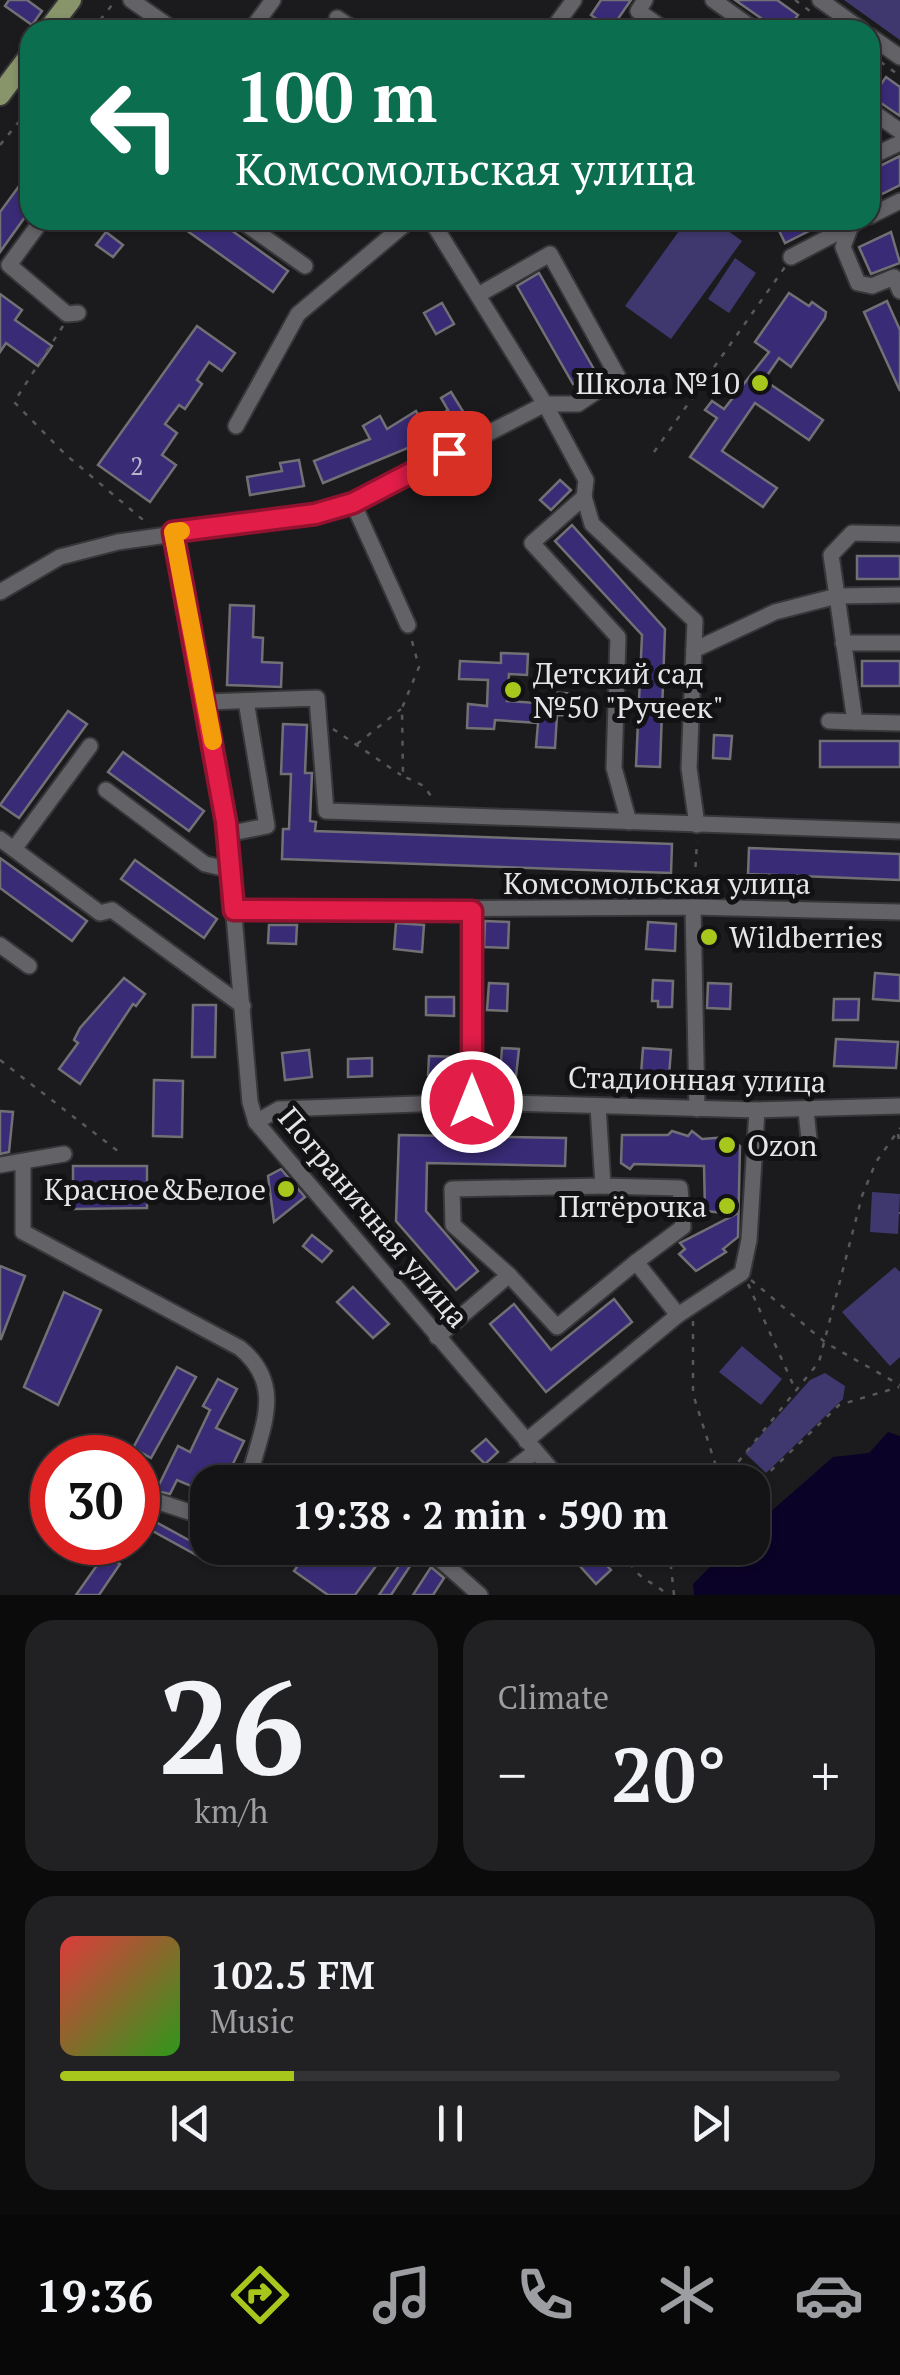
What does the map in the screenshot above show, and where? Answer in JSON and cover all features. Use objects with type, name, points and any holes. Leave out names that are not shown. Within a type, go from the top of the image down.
[{"type":"main road","points":[[0,95],[20,68]]},
{"type":"street","points":[[131,0],[160,20]]},
{"type":"street","points":[[645,0],[638,11],[651,20]]},
{"type":"street","points":[[712,0],[741,20]]},
{"type":"street","points":[[820,0],[848,20]]},
{"type":"street","points":[[35,230],[9,265],[73,314]]},
{"type":"street","points":[[254,230],[305,266]]},
{"type":"street","points":[[236,426],[298,314],[398,230]]},
{"type":"street","points":[[438,230],[546,404],[586,480],[584,497],[592,524],[695,621],[689,768],[697,825]]},
{"type":"street","points":[[791,257],[840,230]]},
{"type":"street","points":[[851,230],[843,247],[858,283],[872,286],[898,281]]},
{"type":"street","points":[[1,584],[60,556],[167,534],[315,514],[353,503],[546,404],[578,404],[618,377],[550,254],[478,295]]},
{"type":"street","points":[[584,497],[532,543],[618,636],[614,768],[630,822]]},
{"type":"street","points":[[353,503],[408,625]]},
{"type":"street","points":[[856,722],[832,555],[852,532],[900,534]]},
{"type":"street","name":"Пограничная улица","points":[[167,534],[206,702],[227,834],[250,1102],[256,1122],[547,1465]]},
{"type":"street","points":[[694,650],[775,612],[836,596],[900,595]]},
{"type":"street","points":[[844,643],[900,644]]},
{"type":"street","points":[[206,702],[317,698],[326,812],[900,832]]},
{"type":"street","points":[[227,834],[266,826],[246,701]]},
{"type":"street","points":[[829,721],[900,722]]},
{"type":"street","points":[[14,849],[90,746]]},
{"type":"street","points":[[106,790],[205,864],[230,870]]},
{"type":"street","points":[[0,839],[100,914],[112,910],[243,1006]]},
{"type":"street","points":[[693,907],[698,1109]]},
{"type":"street","name":"Комсомольская улица","points":[[234,910],[693,907],[900,912]]},
{"type":"street","points":[[472,911],[472,1102]]},
{"type":"street","points":[[0,945],[29,966]]},
{"type":"street","name":"Стадионная улица","points":[[256,1122],[279,1109],[472,1102],[757,1110],[900,1106]]},
{"type":"street","points":[[598,1106],[603,1186]]},
{"type":"street","points":[[512,1465],[678,1314],[742,1273],[749,1240],[757,1110]]},
{"type":"street","points":[[806,1110],[808,1139]]},
{"type":"street","points":[[0,1165],[64,1154]]},
{"type":"street","points":[[22,1162],[24,1232],[240,1348],[261,1366],[269,1392],[252,1465]]},
{"type":"street","points":[[603,1186],[680,1188],[684,1227],[557,1328],[510,1275],[453,1224],[452,1188],[603,1186]]},
{"type":"street","points":[[636,1262],[678,1314]]},
{"type":"street","points":[[437,1337],[510,1275]]},
{"type":"street","points":[[160,1502],[190,1512]]},
{"type":"street","points":[[446,1565],[480,1595]]},
{"type":"path","points":[[100,20],[116,0]]},
{"type":"path","points":[[0,145],[20,120]]},
{"type":"path","points":[[654,452],[791,257]]},
{"type":"path","points":[[73,314],[14,402],[64,454],[167,534]]},
{"type":"path","points":[[403,776],[402,708],[419,668],[408,625]]},
{"type":"path","points":[[357,744],[402,708]]},
{"type":"path","points":[[319,722],[424,786],[444,816]]},
{"type":"path","points":[[693,907],[697,825]]},
{"type":"path","points":[[0,1060],[119,1152]]},
{"type":"path","points":[[899,1131],[900,1146]]},
{"type":"path","points":[[736,1465],[810,1378],[826,1343],[862,1196],[876,1162],[899,1131]]},
{"type":"path","points":[[742,1273],[826,1343],[900,1386]]},
{"type":"path","points":[[742,1273],[797,1392]]},
{"type":"path","points":[[697,1305],[691,1328],[693,1394],[716,1465]]},
{"type":"path","points":[[770,1472],[839,1406],[900,1386]]},
{"type":"path","points":[[630,1565],[639,1579],[658,1586],[667,1595]]},
{"type":"path","points":[[671,1567],[674,1595]]},
{"type":"shaded area","points":[[844,0],[900,0],[900,40],[880,26],[880,20],[872,20]]},
{"type":"shaded area","points":[[680,230],[727,230],[742,241],[671,339],[625,306]]},
{"type":"shaded area","points":[[735,258],[756,273],[729,313],[708,299]]},
{"type":"shaded area","points":[[872,1192],[900,1194],[898,1234],[870,1232]]},
{"type":"shaded area","points":[[895,1267],[900,1272],[900,1357],[890,1366],[842,1312]]},
{"type":"shaded area","points":[[742,1346],[782,1379],[761,1405],[719,1372]]},
{"type":"shaded area","points":[[825,1373],[845,1386],[843,1399],[770,1469],[770,1465],[758,1465],[745,1453],[810,1380]]},
{"type":"shaded area","points":[[888,1432],[900,1436],[900,1595],[694,1595],[693,1584],[712,1565],[770,1565],[770,1512],[833,1457],[869,1453]]},
{"type":"building","points":[[9,0],[27,0],[42,11],[36,20],[25,20],[5,6]]},
{"type":"building","points":[[601,0],[631,0],[617,20],[598,20],[591,15]]},
{"type":"building","points":[[735,0],[777,0],[798,15],[794,20],[764,20]]},
{"type":"building","points":[[886,77],[900,87],[900,116],[880,102],[880,86]]},
{"type":"building","points":[[900,156],[900,185],[880,195],[880,166]]},
{"type":"building","points":[[20,185],[20,224],[0,252],[0,212]]},
{"type":"building","points":[[186,230],[231,230],[288,271],[273,292]]},
{"type":"building","points":[[779,230],[811,230],[785,243]]},
{"type":"building","points":[[106,232],[123,245],[113,257],[96,245]]},
{"type":"building","points":[[891,232],[900,263],[871,274],[859,247]]},
{"type":"building","points":[[539,273],[595,371],[573,384],[517,286]]},
{"type":"building","points":[[789,293],[809,306],[812,302],[826,312],[825,318],[791,367],[779,358],[764,380],[823,420],[809,440],[755,403],[722,451],[777,488],[763,507],[690,457],[717,418],[705,410],[712,401],[724,409],[769,352],[755,342]]},
{"type":"building","points":[[0,294],[22,310],[15,320],[52,346],[38,366],[6,343],[0,352]]},
{"type":"building","points":[[887,301],[900,330],[900,391],[864,312]]},
{"type":"building","points":[[442,303],[454,324],[436,334],[424,313]]},
{"type":"building","points":[[197,326],[235,353],[222,371],[209,362],[197,380],[202,384],[185,409],[179,405],[165,424],[177,433],[162,455],[176,465],[150,502],[98,465]]},
{"type":"building","points":[[451,392],[464,413],[455,418],[460,426],[445,435],[441,427],[408,448],[323,483],[314,461],[370,439],[363,426],[380,416],[387,429],[416,411],[424,425],[448,410],[441,398]]},
{"type":"building","points":[[299,460],[304,486],[250,495],[247,477],[282,471],[280,463]]},
{"type":"building","points":[[560,480],[571,490],[551,510],[540,500]]},
{"type":"building","points":[[572,525],[665,629],[660,767],[636,766],[642,635],[555,541]]},
{"type":"building","points":[[857,556],[900,556],[900,579],[857,579]]},
{"type":"building","points":[[230,605],[254,606],[253,637],[263,638],[262,662],[282,663],[281,687],[227,685]]},
{"type":"building","points":[[501,653],[528,654],[527,675],[509,674],[507,701],[550,704],[550,692],[577,694],[575,716],[557,715],[555,748],[536,747],[538,723],[495,720],[494,729],[467,728],[468,704],[487,706],[488,680],[459,679],[460,661],[501,663]]},
{"type":"building","points":[[862,661],[900,661],[900,686],[862,686]]},
{"type":"building","points":[[68,711],[87,724],[19,818],[0,805]]},
{"type":"building","points":[[283,724],[307,725],[305,773],[312,773],[310,821],[316,822],[315,831],[672,844],[671,873],[282,859],[283,829],[289,829],[291,774],[281,774]]},
{"type":"building","points":[[714,735],[732,736],[730,759],[713,758]]},
{"type":"building","points":[[820,741],[900,741],[900,767],[820,767]]},
{"type":"building","points":[[123,752],[204,811],[189,831],[108,772]]},
{"type":"building","points":[[749,848],[900,854],[900,880],[748,874]]},
{"type":"building","points":[[0,858],[87,921],[72,941],[0,888]]},
{"type":"building","points":[[135,860],[217,919],[204,938],[121,879]]},
{"type":"building","points":[[485,921],[509,922],[508,948],[484,947]]},
{"type":"building","points":[[648,922],[676,924],[675,951],[646,949]]},
{"type":"building","points":[[396,923],[424,925],[422,952],[394,949]]},
{"type":"building","points":[[269,925],[297,925],[296,944],[268,943]]},
{"type":"building","points":[[875,973],[900,975],[900,1001],[873,999]]},
{"type":"building","points":[[124,978],[145,994],[136,1006],[133,1004],[80,1084],[59,1069],[78,1043],[74,1040],[80,1028]]},
{"type":"building","points":[[653,980],[673,981],[672,1007],[658,1007],[658,1001],[652,1001]]},
{"type":"building","points":[[489,983],[508,984],[507,1011],[487,1010]]},
{"type":"building","points":[[708,983],[731,984],[730,1009],[707,1008]]},
{"type":"building","points":[[426,997],[454,997],[454,1016],[426,1015]]},
{"type":"building","points":[[834,999],[859,999],[858,1020],[833,1020]]},
{"type":"building","points":[[193,1005],[216,1005],[215,1057],[192,1057]]},
{"type":"building","points":[[836,1039],[898,1042],[896,1068],[834,1066]]},
{"type":"building","points":[[502,1048],[519,1049],[516,1076],[500,1074]]},
{"type":"building","points":[[643,1048],[671,1050],[669,1076],[641,1074]]},
{"type":"building","points":[[309,1050],[312,1077],[285,1080],[282,1053]]},
{"type":"building","points":[[429,1056],[457,1057],[457,1075],[428,1075]]},
{"type":"building","points":[[372,1058],[372,1076],[348,1077],[348,1059]]},
{"type":"building","points":[[154,1080],[183,1081],[182,1137],[153,1136]]},
{"type":"building","points":[[0,1111],[13,1112],[9,1152],[0,1154]]},
{"type":"building","points":[[672,1131],[688,1136],[692,1131],[702,1139],[728,1137],[740,1146],[738,1237],[723,1249],[726,1252],[696,1271],[679,1254],[685,1249],[680,1243],[736,1214],[705,1211],[704,1166],[634,1164],[630,1169],[621,1163],[622,1135],[668,1135]]},
{"type":"building","points":[[399,1135],[566,1138],[565,1166],[427,1163],[426,1211],[478,1271],[456,1290],[396,1221]]},
{"type":"building","points":[[73,1166],[147,1166],[147,1208],[73,1209]]},
{"type":"building","points":[[281,1169],[305,1197],[274,1222],[268,1176]]},
{"type":"building","points":[[312,1235],[332,1251],[322,1262],[303,1246]]},
{"type":"building","points":[[0,1266],[25,1276],[1,1339],[0,1339]]},
{"type":"building","points":[[353,1287],[389,1324],[373,1338],[337,1302]]},
{"type":"building","points":[[64,1292],[101,1310],[58,1405],[24,1387]]},
{"type":"building","points":[[614,1299],[632,1322],[546,1392],[490,1324],[514,1304],[551,1350]]},
{"type":"building","points":[[177,1367],[196,1377],[160,1442],[160,1435],[140,1435]]},
{"type":"building","points":[[218,1379],[237,1389],[216,1428],[244,1441],[232,1465],[190,1465],[190,1485],[177,1480],[170,1494],[160,1492],[160,1483],[178,1446],[190,1452],[210,1410],[203,1406]]},
{"type":"building","points":[[486,1439],[498,1452],[485,1464],[472,1451]]},
{"type":"building","points":[[160,1524],[190,1541],[190,1552],[160,1535]]},
{"type":"building","points":[[97,1565],[119,1565],[99,1595],[76,1595]]},
{"type":"building","points":[[298,1565],[377,1565],[355,1595],[328,1595],[294,1571]]},
{"type":"building","points":[[399,1565],[411,1565],[391,1595],[379,1595]]},
{"type":"building","points":[[579,1565],[606,1565],[611,1570],[596,1584]]},
{"type":"building","points":[[431,1567],[444,1578],[433,1595],[413,1595]]},
{"type":"slow traffic","points":[[181,531],[173,532],[213,741]]},
{"type":"place","name":"Школа №10","points":[[760,383]]},
{"type":"place","name":"Детский сад №50 \"Ручеек\"","points":[[513,690]]},
{"type":"place","name":"Wildberries","points":[[709,937]]},
{"type":"place","name":"Ozon","points":[[727,1145]]},
{"type":"place","name":"Красное&Белое","points":[[286,1189]]},
{"type":"place","name":"Пятёрочка","points":[[727,1206]]},
{"type":"route","points":[[449,453],[353,503],[315,514],[173,532],[226,822],[234,910],[472,911],[472,1102]]}]
